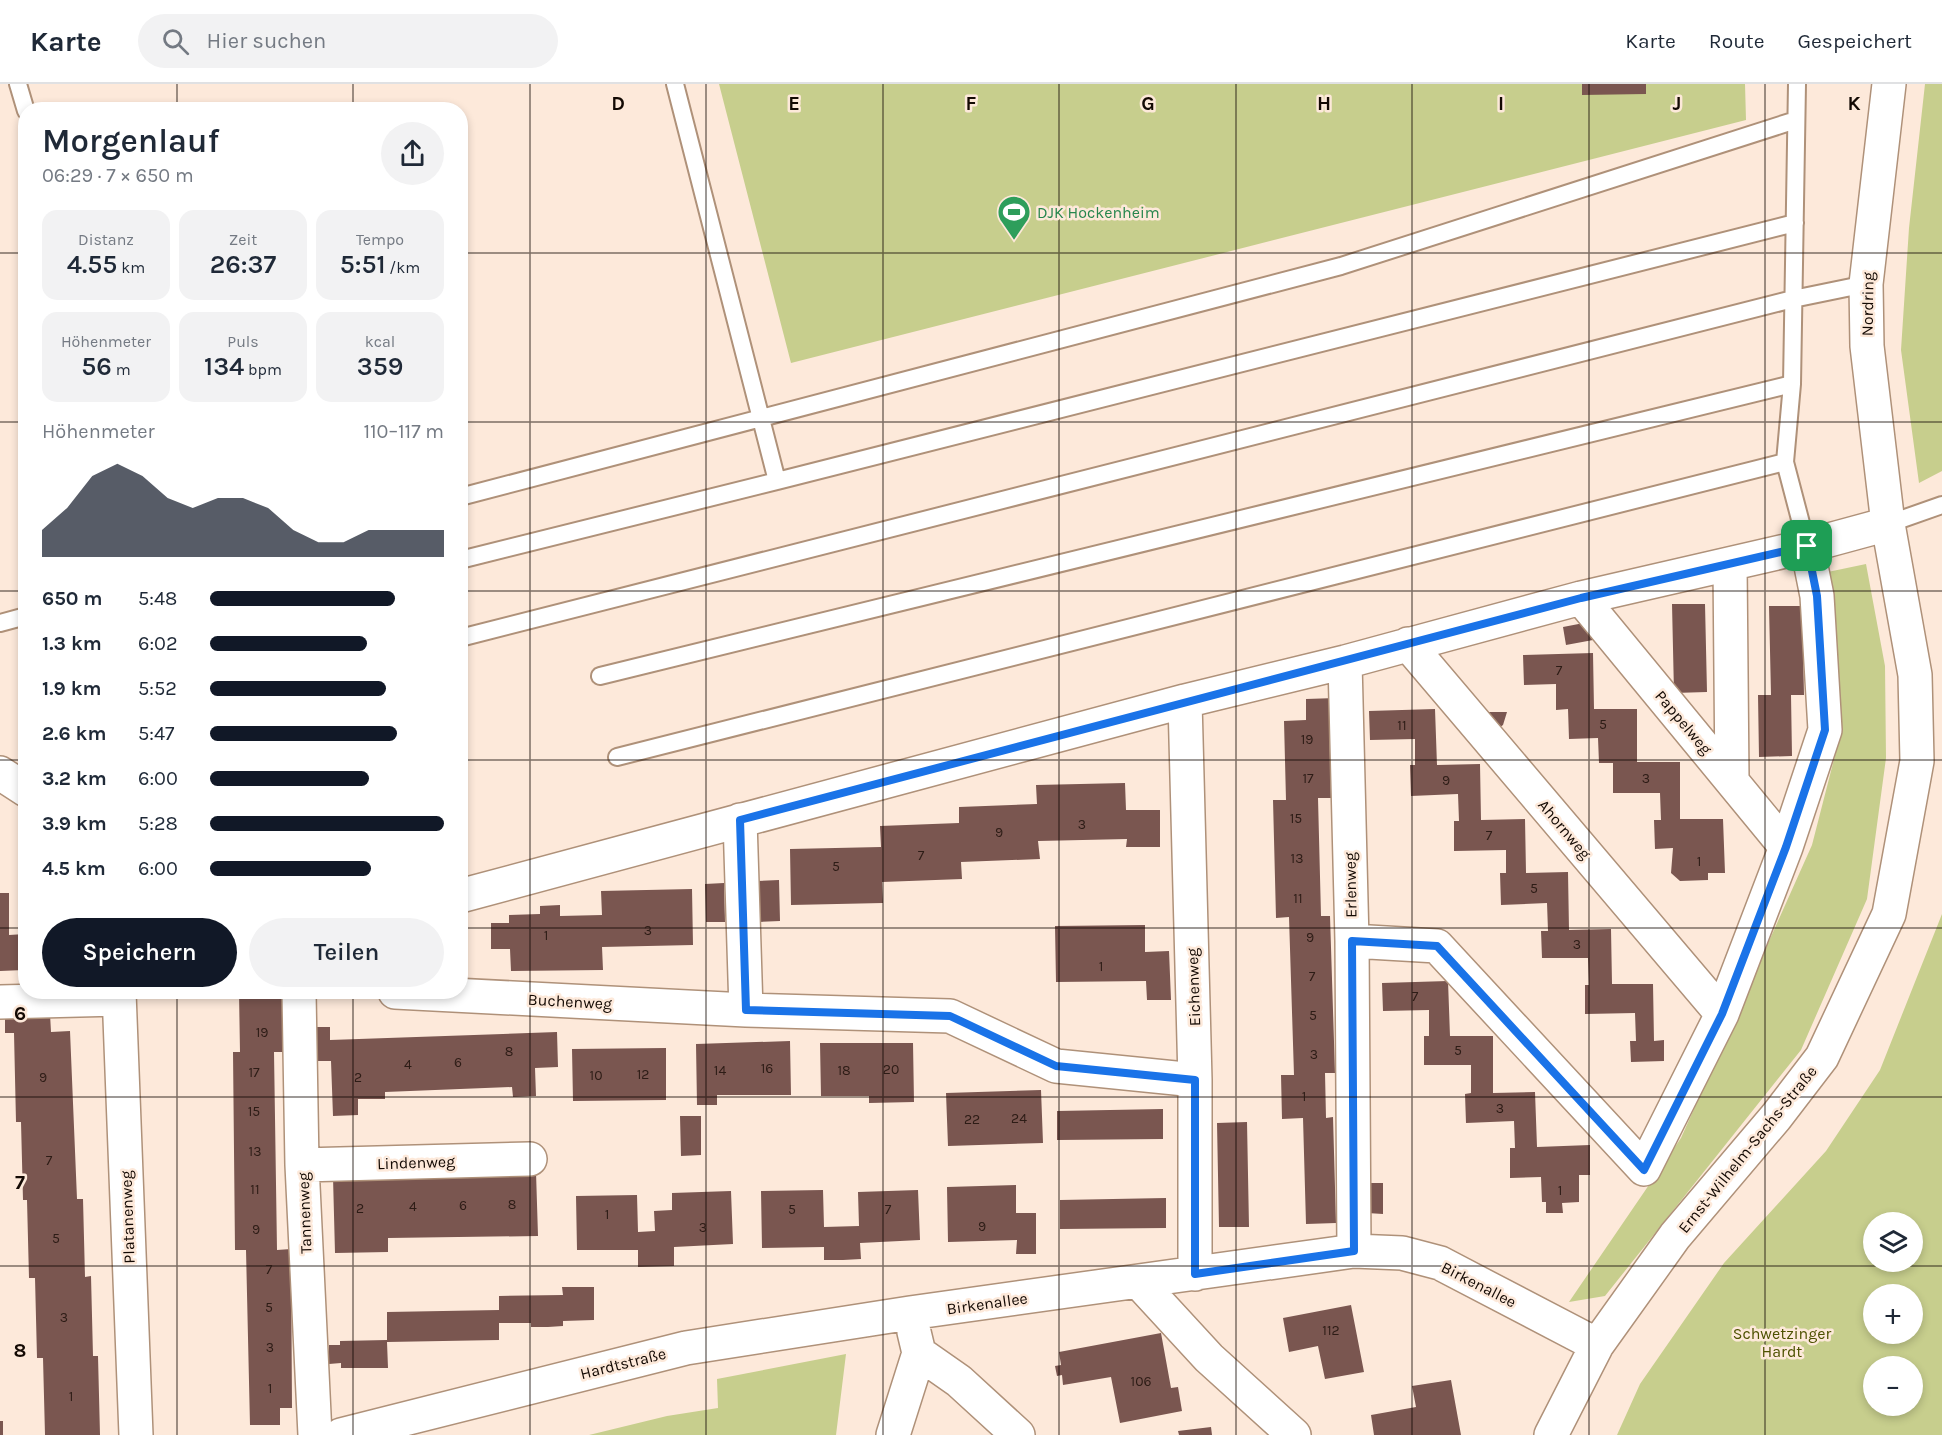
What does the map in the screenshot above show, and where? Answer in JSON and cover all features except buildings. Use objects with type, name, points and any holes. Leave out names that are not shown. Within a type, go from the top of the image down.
[{"type":"street","name":"Nordring","points":[[1888,524],[1867,346],[1866,284],[1889,84]]},
{"type":"street","points":[[468,894],[1185,701],[1345,662],[1581,598],[1807,546],[1888,524]]},
{"type":"street","name":"Ernst-Wilhelm-Sachs-Straße","points":[[1551,1435],[1597,1345],[1675,1236],[1776,1117],[1822,1057],[1889,914],[1917,761],[1916,675],[1888,524]]},
{"type":"street","points":[[1352,941],[1437,946],[1644,1170],[1722,1014],[1786,847],[1825,730],[1817,596],[1807,546]]},
{"type":"street","points":[[1730,564],[1732,781]]},
{"type":"street","name":"Pappelweg","points":[[1581,598],[1786,847]]},
{"type":"street","name":"Ahornweg","points":[[1408,644],[1722,1014]]},
{"type":"street","name":"Erlenweg","points":[[1345,662],[1352,941],[1354,1251]]},
{"type":"street","name":"Eichenweg","points":[[1185,701],[1195,1080],[1195,1274]]},
{"type":"street","points":[[0,773],[18,785]]},
{"type":"street","points":[[740,820],[746,1010]]},
{"type":"street","name":"Buchenweg","points":[[468,996],[746,1010],[950,1016],[1056,1066],[1195,1080]]},
{"type":"street","points":[[0,1002],[51,999]]},
{"type":"street","name":"Platanenweg","points":[[119,999],[136,1435]]},
{"type":"street","name":"Tannenweg","points":[[300,999],[302,1165],[315,1435]]},
{"type":"street","name":"Lindenweg","points":[[302,1165],[530,1159]]},
{"type":"street","name":"Birkenallee","points":[[910,1313],[1354,1251],[1402,1253],[1440,1263],[1597,1345]]},
{"type":"street","points":[[1139,1282],[1209,1358],[1294,1435]]},
{"type":"street","points":[[893,1435],[918,1353],[910,1313]]},
{"type":"street","name":"Hardtstraße","points":[[341,1435],[686,1348],[910,1313]]},
{"type":"street","points":[[918,1353],[959,1381],[1018,1435]]},
{"type":"lane","points":[[18,84],[23,102]]},
{"type":"lane","points":[[675,84],[777,481]]},
{"type":"lane","points":[[1797,84],[1792,384],[1785,462],[1807,546]]},
{"type":"lane","points":[[468,495],[1341,266],[1796,120]]},
{"type":"lane","points":[[468,558],[1795,223]]},
{"type":"lane","points":[[468,636],[1793,299],[1866,284]]},
{"type":"lane","points":[[600,676],[1792,384]]},
{"type":"lane","points":[[617,757],[1785,462]]},
{"type":"lane","points":[[1888,524],[1942,505]]},
{"type":"lane","points":[[0,623],[18,618]]},
{"type":"green space","name":"DJK Hockenheim","points":[[719,84],[1745,84],[1746,120],[791,363]]},
{"type":"green space","points":[[1925,84],[1942,84],[1942,471],[1919,483],[1901,350],[1909,228]]},
{"type":"green space","points":[[1866,564],[1885,666],[1886,758],[1867,899],[1801,1050],[1605,1296],[1569,1302],[1681,1138],[1812,845],[1841,732],[1823,573]]},
{"type":"green space","name":"Schwetzinger Hardt","points":[[1942,914],[1942,1435],[1617,1435],[1640,1384],[1724,1263],[1826,1151],[1880,1070]]},
{"type":"green space","points":[[846,1354],[836,1435],[589,1435],[667,1416],[718,1408],[717,1379]]},
{"type":"place","name":"DJK Hockenheim","points":[[1014,241]]},
{"type":"route","points":[[1807,546],[1817,596],[1825,730],[1786,847],[1722,1014],[1644,1170],[1437,946],[1352,941],[1354,1251],[1195,1274],[1195,1080],[1056,1066],[950,1016],[746,1010],[740,820],[1581,598],[1807,546]]}]
